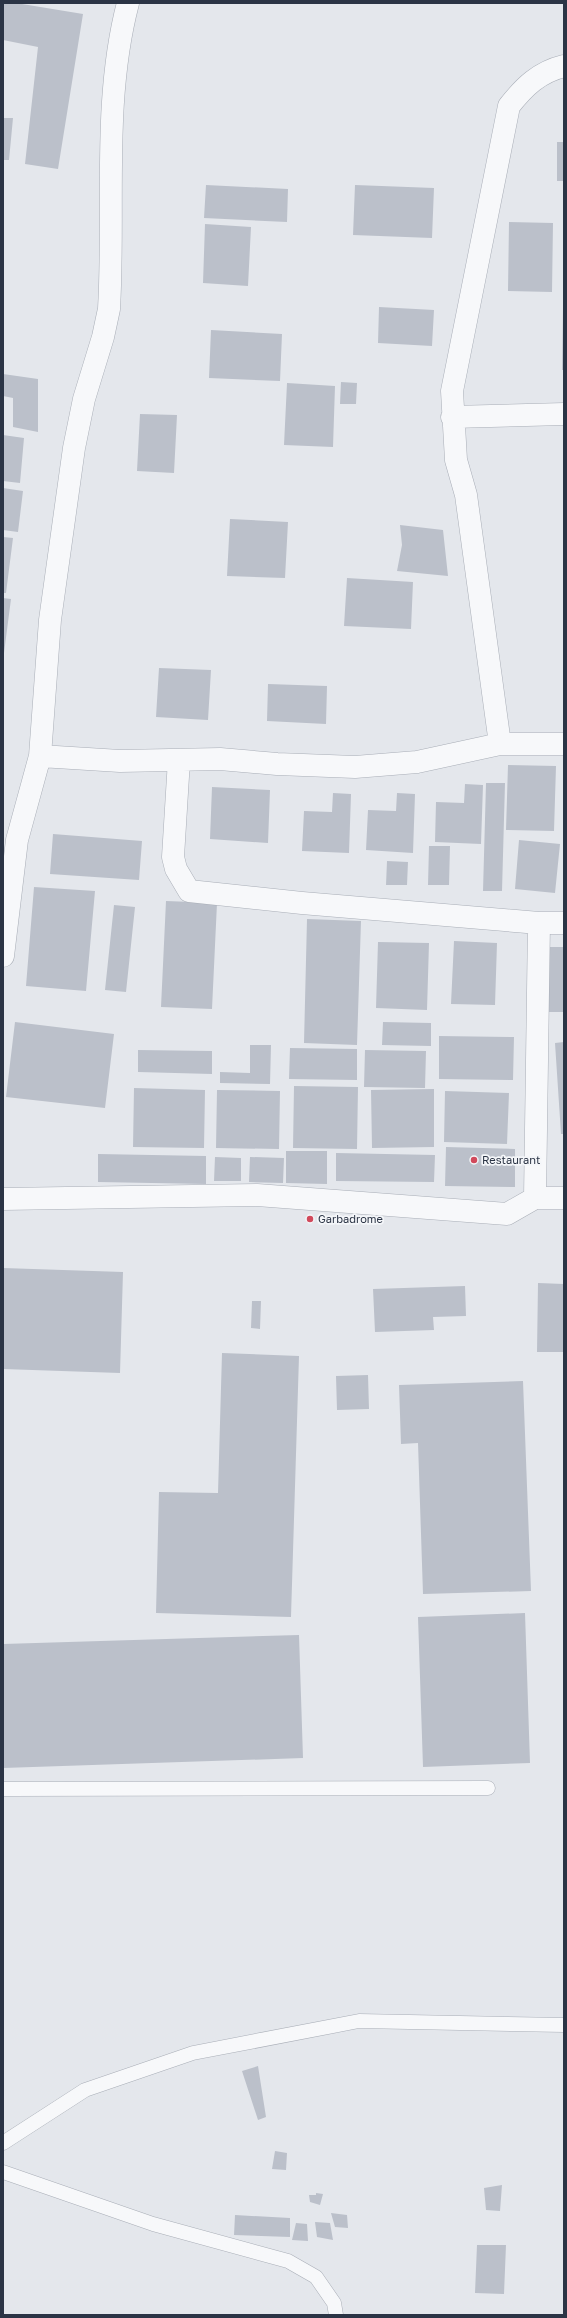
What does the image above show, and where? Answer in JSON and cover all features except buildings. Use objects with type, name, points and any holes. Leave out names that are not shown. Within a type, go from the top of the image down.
[{"type":"street","points":[[3,956],[17,840],[40,756],[50,620],[74,448],[84,399],[103,337],[109,309],[113,99],[117,54],[128,3]]},
{"type":"street","points":[[500,744],[466,495],[456,460],[452,417],[452,391],[456,364],[509,106],[522,89],[537,77],[553,69],[564,66]]},
{"type":"street","points":[[452,417],[564,414]]},
{"type":"street","points":[[40,756],[120,761],[220,759],[277,764],[355,767],[417,762],[500,744],[564,744]]},
{"type":"street","points":[[179,760],[173,856],[176,869],[189,891],[302,903],[539,923],[564,923]]},
{"type":"street","points":[[535,1198],[539,923]]},
{"type":"street","points":[[3,1200],[257,1195],[507,1214],[535,1198],[564,1198]]},
{"type":"lane","points":[[3,1789],[488,1788]]},
{"type":"lane","points":[[3,2143],[85,2090],[194,2053],[359,2021],[564,2025]]},
{"type":"lane","points":[[3,2172],[153,2224],[288,2261],[316,2277],[334,2303],[336,2315]]},
{"type":"place","name":"Restaurant","points":[[474,1160]]},
{"type":"place","name":"Garbadrome","points":[[310,1219]]}]
